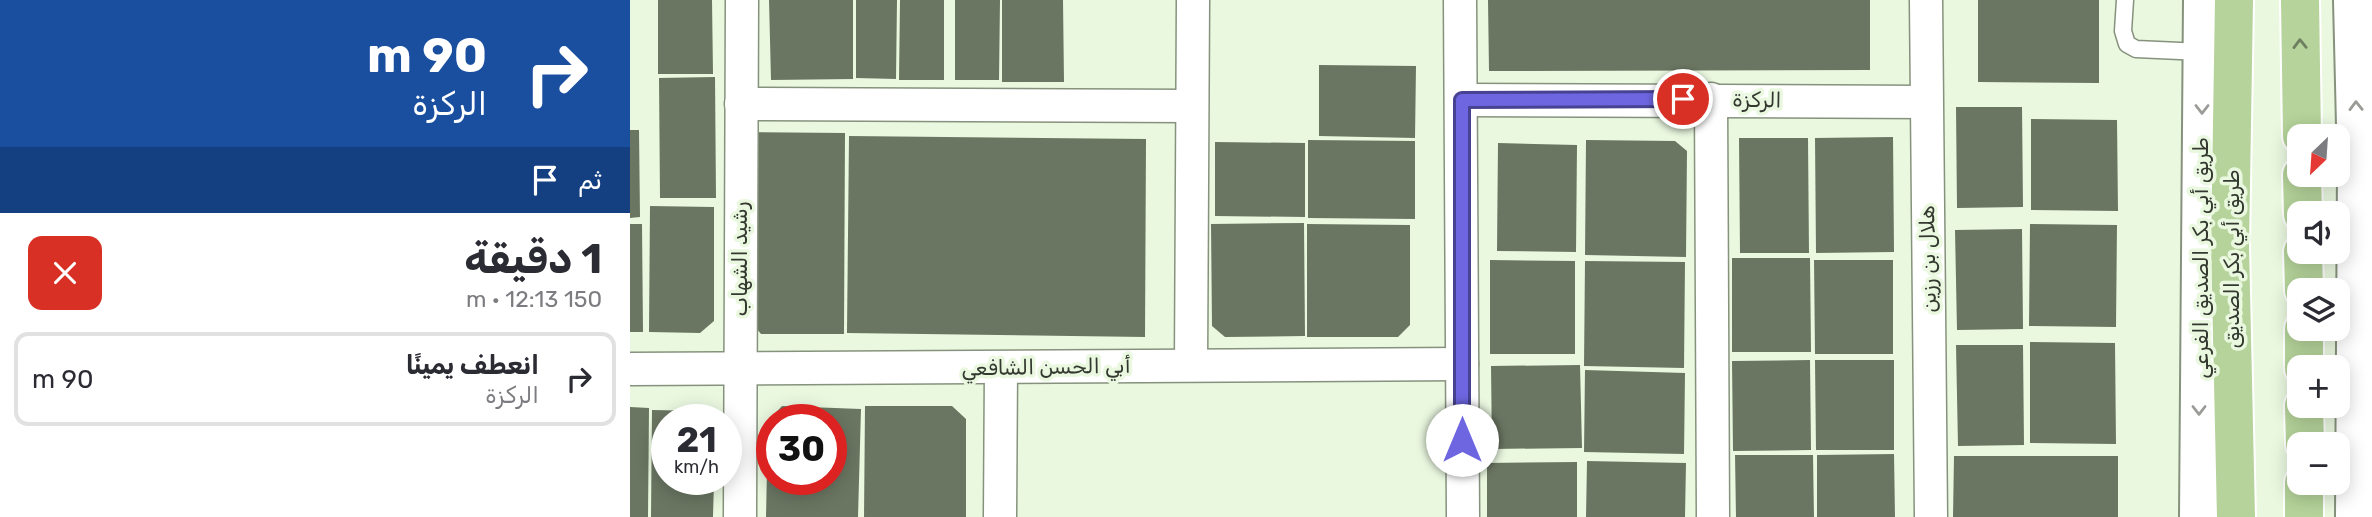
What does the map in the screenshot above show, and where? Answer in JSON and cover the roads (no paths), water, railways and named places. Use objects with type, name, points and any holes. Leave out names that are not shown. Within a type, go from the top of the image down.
[{"type":"main road","name":"طريق أبي بكر الصديق","points":[[2234,0],[2230,247],[2236,517]]},
{"type":"main road","points":[[2300,0],[2302,124]]},
{"type":"main road","points":[[2304,495],[2304,517]]},
{"type":"street","name":"رشيد الشهاب","points":[[740,517],[742,0]]},
{"type":"street","points":[[1191,364],[1193,0]]},
{"type":"street","points":[[1460,0],[1463,517]]},
{"type":"street","name":"هلال بن رزين","points":[[1926,0],[1931,517]]},
{"type":"street","name":"طريق أبي بكر الصديق الفرعي","points":[[2199,517],[2200,0]]},
{"type":"street","points":[[2355,7],[2364,167],[2355,517]]},
{"type":"street","points":[[1711,99],[1713,517]]},
{"type":"street","name":"الركزة","points":[[1462,100],[1926,102]]},
{"type":"street","points":[[741,104],[1191,106]]},
{"type":"street","name":"أبي الحسن الشافعي","points":[[630,369],[1462,364]]},
{"type":"street","points":[[1000,517],[1001,368]]},
{"type":"lane","points":[[2125,0],[2123,32],[2127,44],[2136,49],[2202,46]]}]
